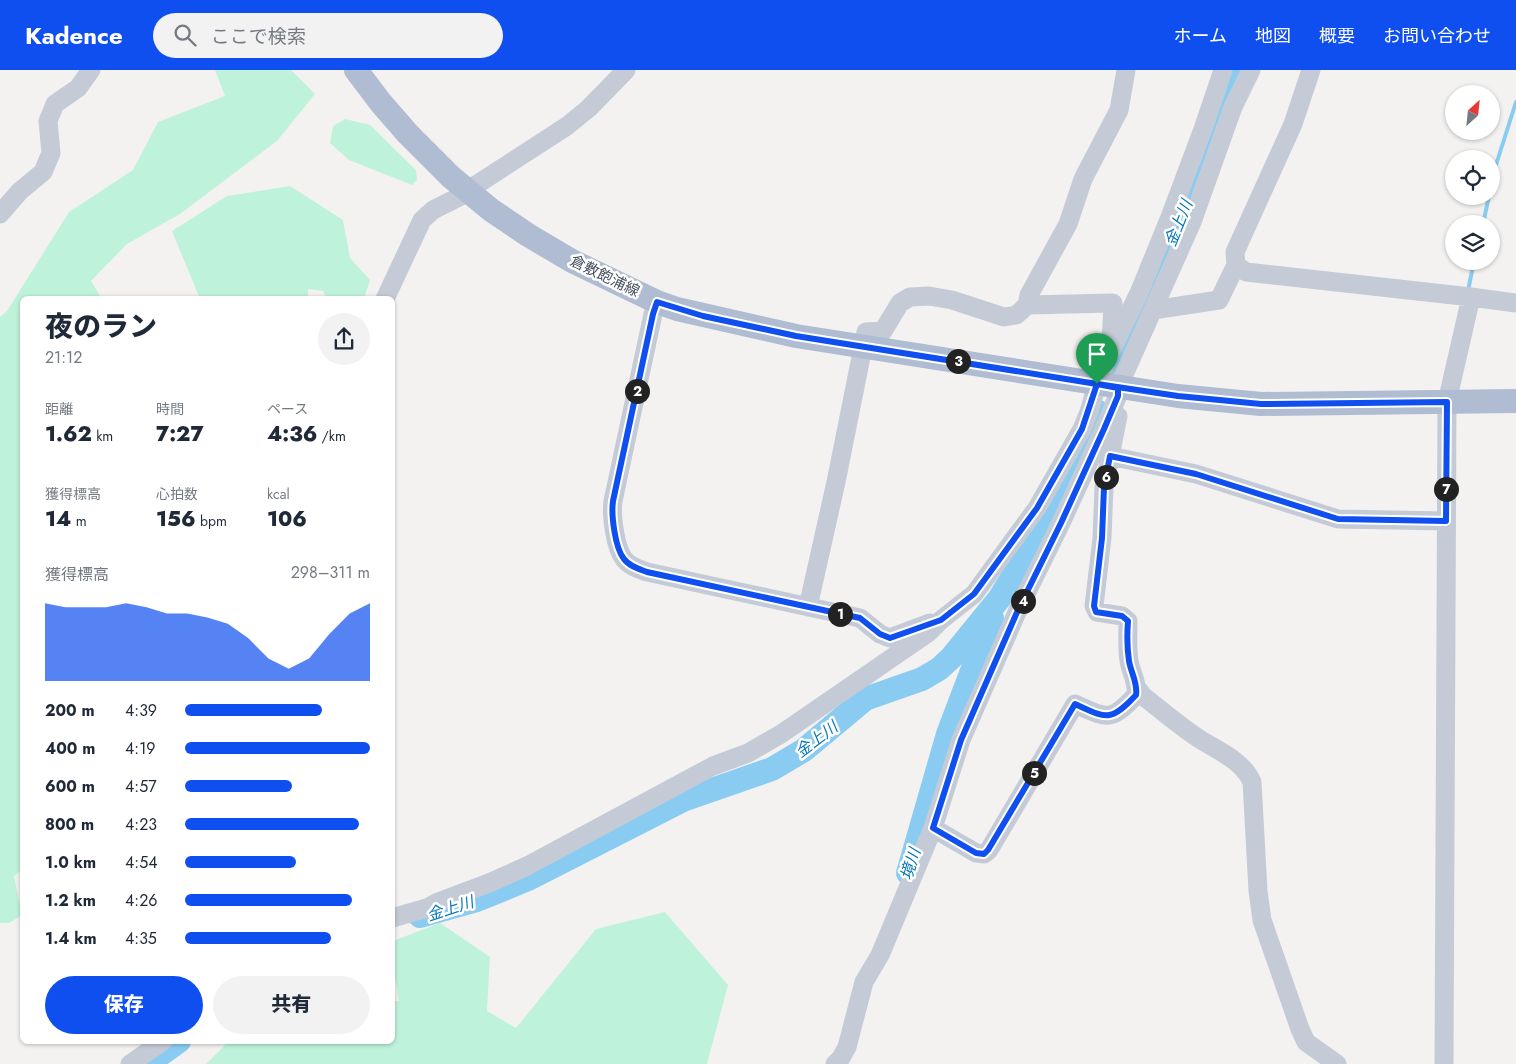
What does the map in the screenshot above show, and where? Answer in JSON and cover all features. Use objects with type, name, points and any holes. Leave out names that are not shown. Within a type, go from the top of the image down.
[{"type":"main road","name":"倉敷飽浦線","points":[[356,70],[408,134],[450,177],[491,210],[572,261],[657,302],[703,316],[796,336],[1111,389],[1261,404],[1516,401]]},
{"type":"street","points":[[0,214],[20,191],[43,172],[51,153],[48,121],[55,104],[78,88],[91,70]]},
{"type":"street","points":[[386,296],[422,220],[433,210],[476,185],[567,126],[589,108],[626,70]]},
{"type":"street","points":[[808,607],[836,482],[866,332],[883,331],[900,303],[910,297],[929,296],[952,300],[1004,318],[1016,315],[1027,305],[1029,295],[1068,224],[1083,179],[1119,110],[1126,70]]},
{"type":"street","points":[[1111,351],[1139,293],[1170,217],[1223,70]]},
{"type":"street","points":[[395,917],[428,908],[527,866],[712,766],[748,753],[781,734],[928,633],[941,620],[974,594],[1037,508],[1082,429],[1111,389],[1152,310],[1192,222],[1233,107],[1251,70]]},
{"type":"street","points":[[1152,310],[1219,300],[1236,265],[1235,252],[1293,124],[1311,70]]},
{"type":"street","points":[[1236,265],[1246,272],[1516,303]]},
{"type":"street","points":[[1444,1064],[1447,402],[1471,297]]},
{"type":"street","points":[[657,302],[613,501],[614,526],[623,558],[629,564],[647,572],[860,618],[880,634],[890,638],[941,620]]},
{"type":"street","points":[[835,1064],[847,1047],[864,982],[880,955],[933,828],[961,740],[1018,610],[1065,515],[1104,429],[1111,389],[1113,303],[1027,305]]},
{"type":"street","points":[[1111,389],[1120,403],[1104,487],[1102,538],[1094,606],[1096,612],[1122,616],[1128,621],[1127,642],[1129,662],[1137,688],[1143,696],[1195,736],[1242,766],[1248,774],[1252,782],[1258,890],[1262,920],[1306,1042],[1337,1064]]},
{"type":"street","points":[[1110,456],[1196,474],[1338,519],[1446,521]]},
{"type":"street","points":[[933,828],[976,853],[984,854],[1075,704],[1100,715],[1107,716],[1114,714],[1130,702],[1136,695],[1137,688]]},
{"type":"street","points":[[130,1064],[159,1044]]},
{"type":"green space","points":[[215,70],[291,70],[315,94],[277,141],[180,214],[127,244],[91,281],[100,296],[20,296],[20,872],[14,876],[20,905],[20,916],[9,923],[0,923],[0,317],[7,311],[69,212],[133,170],[158,122],[225,96]]},
{"type":"green space","points":[[345,119],[370,125],[416,170],[417,180],[412,185],[349,160],[330,143],[333,126]]},
{"type":"green space","points":[[290,186],[343,220],[350,258],[370,280],[365,296],[326,296],[323,291],[308,289],[308,296],[199,296],[172,231],[227,196]]},
{"type":"green space","points":[[665,912],[728,985],[707,1064],[206,1064],[226,1044],[395,1044],[395,1001],[399,1001],[395,978],[395,940],[440,923],[490,957],[487,1011],[516,1028],[596,929]]},
{"type":"waterway","name":"金上川","points":[[1112,372],[1149,295],[1180,222],[1235,70]]},
{"type":"waterway","points":[[1500,152],[1516,102]]},
{"type":"waterway","points":[[1485,215],[1487,205]]},
{"type":"waterway","points":[[1468,291],[1472,270]]},
{"type":"waterway","name":"金上川","points":[[420,916],[477,900],[528,879],[683,800],[772,769],[804,750],[865,699],[922,679],[939,669],[951,658],[999,599],[1049,518],[1098,412]]},
{"type":"waterway","name":"境川","points":[[908,873],[948,734],[992,618]]},
{"type":"waterway","name":"金上川","points":[[147,1064],[175,1044]]},
{"type":"route","points":[[1097,384],[1082,429],[1037,508],[974,594],[941,620],[890,638],[872,629],[860,618],[647,572],[629,564],[623,558],[620,550],[614,526],[613,501],[657,302],[703,316],[796,336],[864,346],[1097,384],[1118,388],[1118,396],[1104,429],[1061,523],[1018,610],[961,740],[933,828],[976,853],[984,854],[1075,704],[1100,715],[1107,716],[1114,714],[1136,695],[1137,688],[1129,662],[1127,642],[1128,621],[1122,616],[1096,612],[1094,606],[1102,538],[1104,487],[1110,456],[1196,474],[1338,519],[1446,521],[1447,402],[1261,404],[1178,396],[1097,384]]}]
